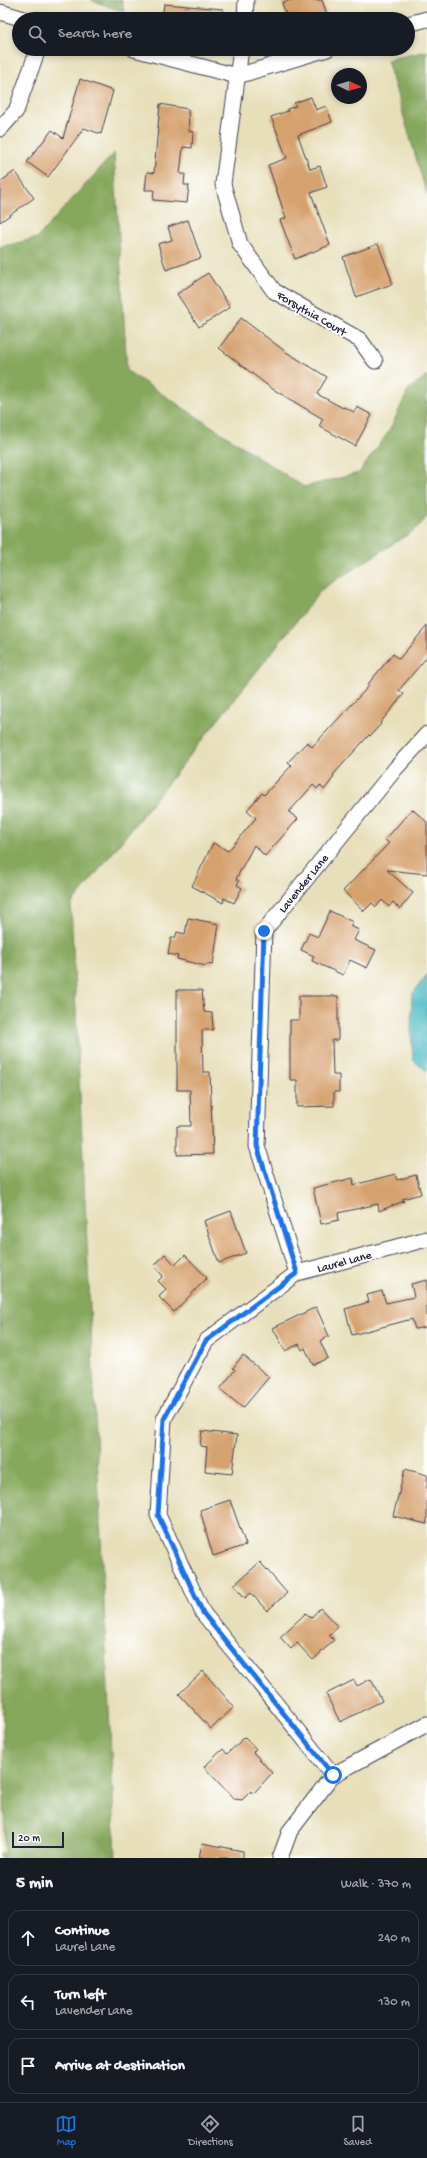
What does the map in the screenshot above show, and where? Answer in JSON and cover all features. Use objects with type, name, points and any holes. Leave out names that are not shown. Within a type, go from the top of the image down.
[{"type":"street","points":[[245,12],[246,0]]},
{"type":"street","points":[[0,12],[12,16]]},
{"type":"street","points":[[415,22],[427,19]]},
{"type":"street","points":[[0,129],[16,111],[36,56]]},
{"type":"street","points":[[161,56],[237,76],[304,56]]},
{"type":"street","name":"Forsythia Court","points":[[240,56],[223,184],[240,244],[274,291],[360,340],[375,361]]},
{"type":"street","name":"Lavender Lane","points":[[297,1273],[257,1146],[264,931],[396,768],[427,734]]},
{"type":"street","name":"Laurel Lane","points":[[333,1775],[203,1613],[158,1515],[164,1419],[206,1341],[297,1273],[427,1239]]},
{"type":"street","points":[[280,1858],[290,1831],[333,1775],[427,1724]]},
{"type":"green space","points":[[91,0],[122,0],[124,12]]},
{"type":"green space","points":[[427,51],[427,195],[387,60],[405,56],[415,56],[415,54]]},
{"type":"green space","points":[[114,153],[127,371],[304,487],[359,473],[389,431],[409,389],[427,375],[427,517],[415,530],[322,589],[71,905],[116,1858],[0,1858],[0,1853],[5,1853],[0,1542],[0,247],[37,238]]},
{"type":"water","points":[[427,974],[427,1071],[413,1060],[411,1028],[412,995]]},
{"type":"building","points":[[290,0],[322,0],[326,12],[285,12],[282,3]]},
{"type":"building","points":[[164,4],[223,9],[223,12],[163,12]]},
{"type":"building","points":[[80,79],[113,91],[101,134],[84,128],[48,177],[27,162],[52,130],[63,138]]},
{"type":"building","points":[[311,97],[316,110],[326,106],[332,122],[298,135],[310,169],[320,166],[327,187],[311,193],[330,245],[295,259],[280,220],[286,218],[268,165],[287,158],[271,117],[288,111],[287,109],[296,106],[294,103]]},
{"type":"building","points":[[160,104],[188,109],[189,131],[193,132],[192,148],[183,147],[180,174],[185,174],[184,185],[189,185],[187,203],[153,200],[154,190],[145,190],[147,172],[154,173]]},
{"type":"building","points":[[15,171],[34,198],[0,222],[0,182]]},
{"type":"building","points":[[188,220],[201,258],[166,270],[158,244],[172,240],[168,227]]},
{"type":"building","points":[[378,244],[392,284],[356,297],[343,257]]},
{"type":"building","points":[[208,273],[230,307],[199,327],[177,294]]},
{"type":"building","points":[[241,318],[286,352],[327,377],[317,394],[343,408],[344,407],[354,412],[357,407],[372,415],[355,446],[319,426],[323,419],[271,388],[219,348]]},
{"type":"building","points":[[427,626],[427,657],[399,690],[404,694],[380,723],[381,724],[333,775],[334,777],[324,790],[320,785],[317,789],[313,785],[289,812],[298,819],[265,856],[254,845],[236,879],[239,881],[237,885],[242,888],[234,903],[224,898],[223,903],[192,886],[213,843],[228,851],[256,818],[247,810],[262,793],[264,795],[292,765],[288,762],[307,742],[312,747],[369,686],[367,685],[393,654],[399,659]]},
{"type":"building","points":[[412,809],[427,822],[427,874],[387,870],[413,893],[400,909],[393,902],[389,907],[382,900],[376,907],[372,903],[364,911],[343,891],[389,843],[385,840]]},
{"type":"building","points":[[330,911],[353,922],[350,926],[359,930],[354,940],[376,950],[367,968],[350,960],[343,975],[312,961],[314,956],[301,950],[309,933],[318,937]]},
{"type":"building","points":[[188,918],[219,924],[213,965],[207,964],[206,966],[177,959],[178,956],[168,954],[171,938],[175,938],[177,932],[185,934]]},
{"type":"building","points":[[177,990],[202,990],[204,1012],[212,1013],[213,1030],[202,1030],[203,1072],[210,1072],[213,1154],[177,1155],[177,1126],[191,1126],[190,1090],[177,1090]]},
{"type":"building","points":[[299,996],[338,996],[338,1040],[332,1040],[333,1075],[339,1075],[339,1092],[334,1092],[334,1106],[297,1107],[297,1080],[290,1080],[290,1020],[299,1020]]},
{"type":"building","points":[[395,1174],[397,1180],[416,1175],[421,1194],[402,1199],[404,1201],[379,1211],[378,1204],[338,1213],[339,1220],[321,1224],[313,1188],[353,1178],[354,1185]]},
{"type":"building","points":[[231,1211],[246,1253],[219,1263],[204,1221]]},
{"type":"building","points":[[165,1254],[175,1265],[185,1255],[207,1278],[174,1312],[159,1297],[166,1289],[158,1281],[163,1276],[154,1266]]},
{"type":"building","points":[[427,1280],[427,1327],[415,1329],[412,1319],[352,1335],[345,1309],[369,1302],[367,1295],[382,1291],[386,1303],[414,1297],[411,1284]]},
{"type":"building","points":[[316,1307],[329,1336],[320,1341],[328,1358],[313,1365],[305,1348],[302,1350],[299,1344],[285,1351],[273,1328]]},
{"type":"building","points":[[243,1355],[269,1377],[243,1408],[220,1389],[235,1370],[233,1368]]},
{"type":"building","points":[[202,1431],[237,1435],[232,1474],[205,1471],[207,1447],[200,1446]]},
{"type":"building","points":[[405,1469],[427,1475],[427,1524],[393,1516]]},
{"type":"building","points":[[230,1500],[246,1545],[213,1556],[200,1510]]},
{"type":"building","points":[[260,1562],[287,1593],[267,1611],[251,1593],[245,1598],[234,1585]]},
{"type":"building","points":[[320,1608],[338,1627],[329,1635],[334,1640],[313,1660],[297,1643],[291,1649],[280,1637],[306,1613],[311,1618]]},
{"type":"building","points":[[203,1671],[234,1707],[211,1729],[179,1694]]},
{"type":"building","points":[[371,1679],[382,1701],[340,1722],[326,1694],[354,1680],[357,1686]]},
{"type":"building","points":[[245,1737],[256,1749],[253,1752],[272,1773],[253,1794],[251,1791],[242,1800],[234,1799],[204,1767],[223,1749],[227,1754]]},
{"type":"building","points":[[202,1843],[243,1851],[243,1858],[199,1858]]},
{"type":"route","points":[[264,931],[257,1146],[297,1273],[206,1341],[164,1419],[158,1515],[203,1613],[333,1775]]}]
